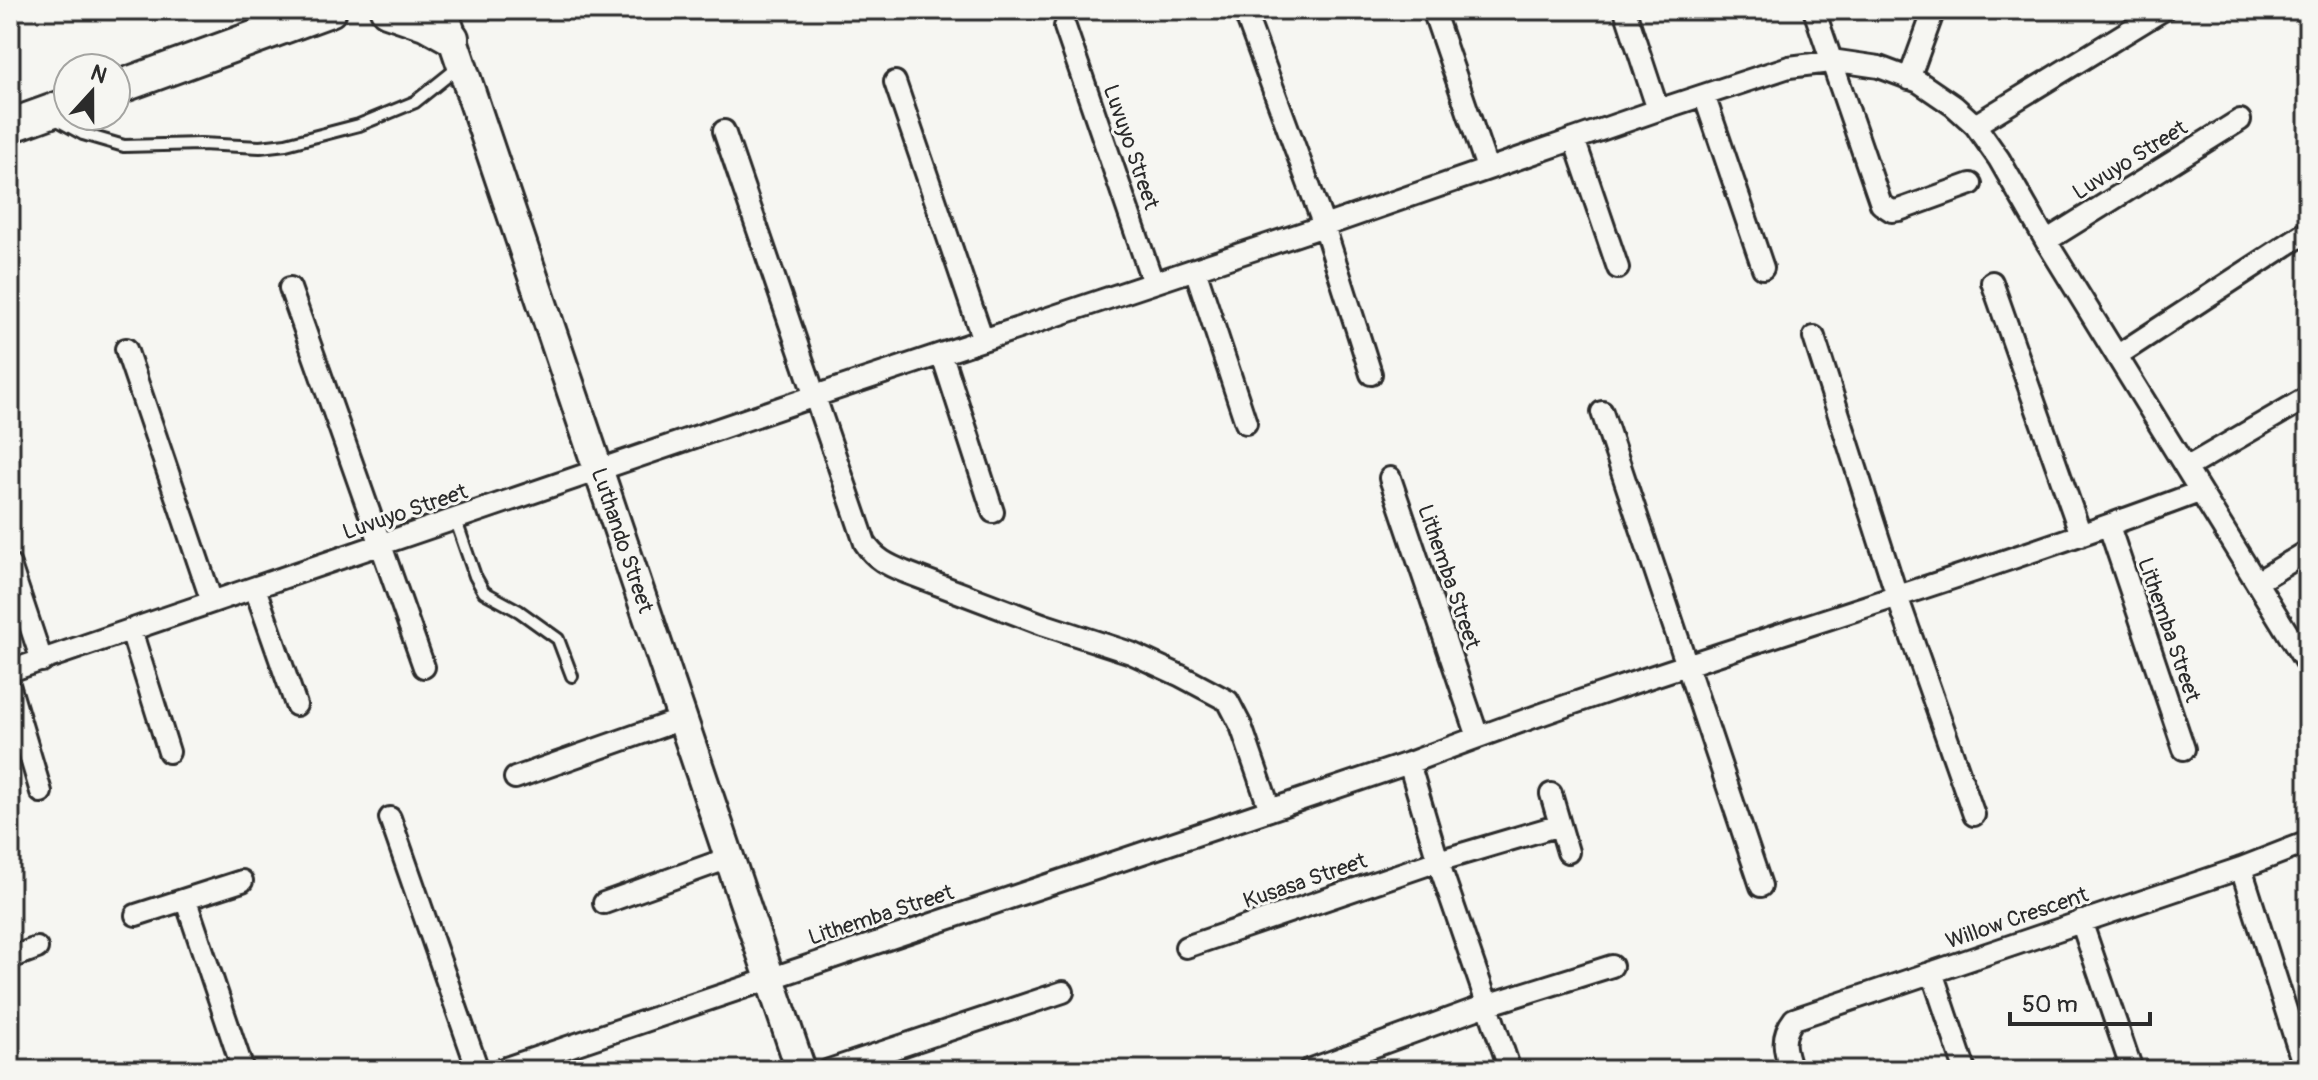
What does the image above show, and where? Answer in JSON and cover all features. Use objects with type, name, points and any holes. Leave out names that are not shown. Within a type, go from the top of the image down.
[{"type":"main road","points":[[132,82],[330,10]]},
{"type":"main road","points":[[387,10],[452,30]]},
{"type":"main road","points":[[10,126],[52,110]]},
{"type":"street","points":[[1244,10],[1324,226],[1371,374]]},
{"type":"street","points":[[1433,10],[1487,168]]},
{"type":"street","points":[[1625,10],[1658,110]]},
{"type":"street","points":[[1814,10],[1881,204],[1892,211],[1904,209],[1971,184]]},
{"type":"street","points":[[1909,79],[1934,10]]},
{"type":"street","points":[[1975,125],[2163,10]]},
{"type":"street","name":"Luvuyo Street","points":[[1065,27],[1153,283]]},
{"type":"street","name":"Luthando Street","points":[[452,30],[801,1070]]},
{"type":"street","name":"Luvuyo Street","points":[[10,671],[1658,110],[1789,67],[1833,62],[1879,67],[1909,79],[1937,93],[1975,125],[1999,159],[2046,241],[2308,666]]},
{"type":"street","points":[[895,82],[983,340]]},
{"type":"street","points":[[1704,95],[1763,268]]},
{"type":"street","name":"Luvuyo Street","points":[[2046,241],[2240,120]]},
{"type":"street","points":[[724,131],[865,543],[883,562],[905,572],[1143,658],[1228,701],[1241,726],[1270,810]]},
{"type":"street","points":[[1574,139],[1618,268]]},
{"type":"street","points":[[2118,355],[2308,231]]},
{"type":"street","points":[[1195,269],[1246,423]]},
{"type":"street","points":[[1992,282],[2081,535]]},
{"type":"street","points":[[290,288],[424,667]]},
{"type":"street","points":[[1814,337],[1897,596],[1974,815]]},
{"type":"street","points":[[126,349],[212,602]]},
{"type":"street","points":[[942,355],[993,512]]},
{"type":"street","points":[[2186,468],[2308,397]]},
{"type":"street","points":[[1602,412],[1761,886]]},
{"type":"street","name":"Lithemba Street","points":[[1390,478],[1478,737]]},
{"type":"street","name":"Lithemba Street","points":[[506,1069],[1687,666],[2109,526],[2199,492]]},
{"type":"street","name":"Lithemba Street","points":[[2109,526],[2184,749]]},
{"type":"street","points":[[2257,582],[2308,551]]},
{"type":"street","points":[[10,565],[42,661]]},
{"type":"street","points":[[255,588],[296,705]]},
{"type":"street","points":[[131,630],[169,752]]},
{"type":"street","points":[[10,688],[41,792]]},
{"type":"street","points":[[515,778],[682,719]]},
{"type":"street","points":[[1409,763],[1438,861],[1510,1070]]},
{"type":"street","points":[[1551,794],[1568,852]]},
{"type":"street","points":[[390,818],[478,1070]]},
{"type":"street","name":"Kusasa Street","points":[[1186,947],[1438,861],[1560,825]]},
{"type":"street","name":"Willow Crescent","points":[[1791,1070],[1784,1038],[1794,1019],[2241,868],[2308,842]]},
{"type":"street","points":[[604,903],[729,858]]},
{"type":"street","points":[[2241,868],[2305,1070]]},
{"type":"street","points":[[136,915],[242,881]]},
{"type":"street","points":[[186,901],[243,1070]]},
{"type":"street","points":[[2081,921],[2132,1070]]},
{"type":"street","points":[[10,958],[37,948]]},
{"type":"street","points":[[1309,1070],[1487,1005],[1612,966]]},
{"type":"street","points":[[1932,972],[1965,1070]]},
{"type":"street","points":[[829,1070],[1063,992]]},
{"type":"lane","points":[[81,132],[124,146],[201,144],[260,147],[286,144],[359,125],[415,102],[452,30]]},
{"type":"lane","points":[[456,521],[475,576],[484,592],[519,611],[558,639],[572,676]]}]
